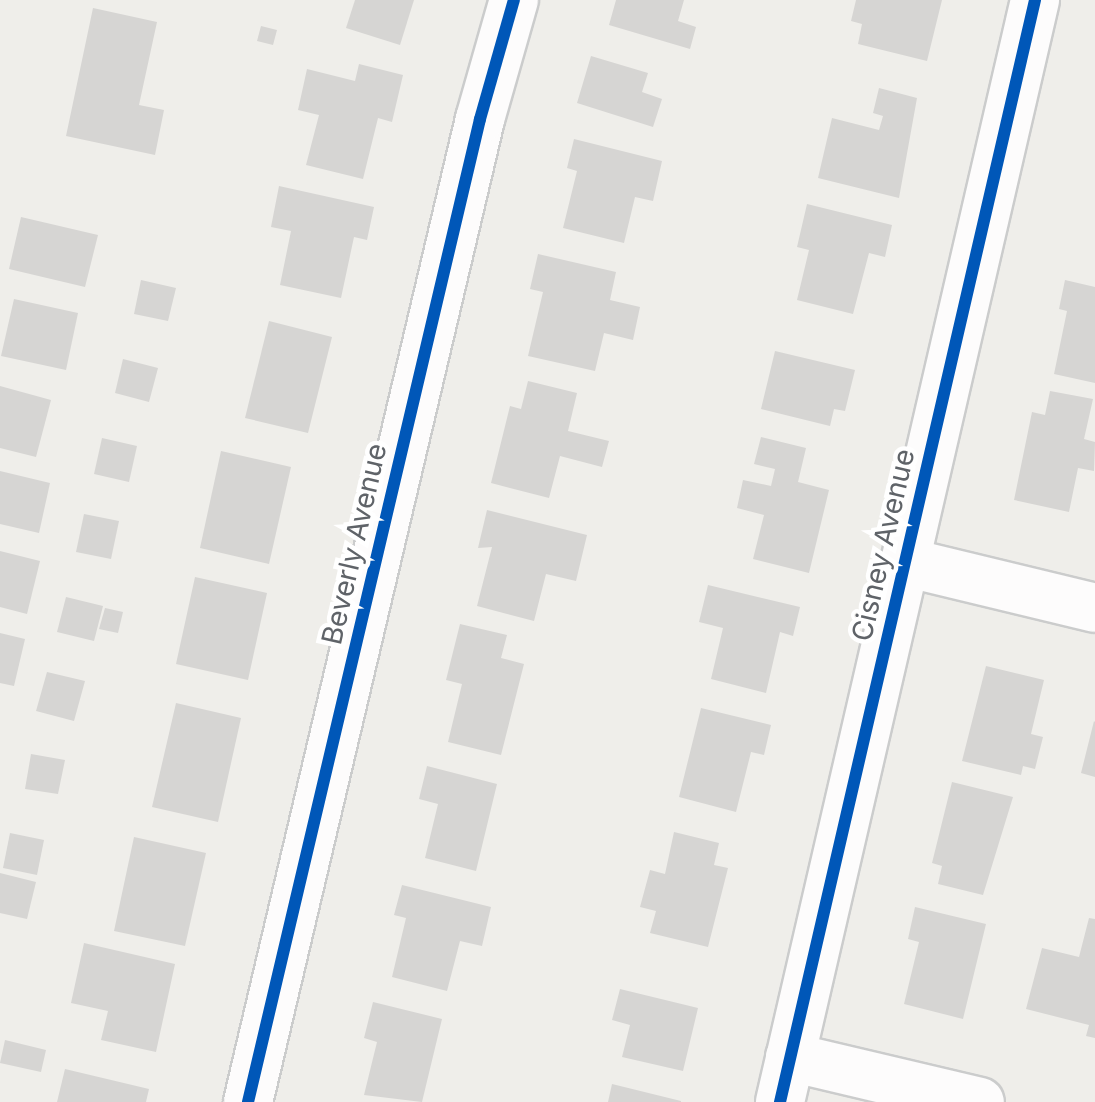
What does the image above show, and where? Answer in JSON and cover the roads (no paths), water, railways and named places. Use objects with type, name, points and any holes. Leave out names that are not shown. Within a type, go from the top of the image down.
[{"type":"street","name":"Beverly Avenue","points":[[248,1102],[480,119],[514,0]]},
{"type":"street","name":"Cisney Avenue","points":[[785,1080],[1035,0]]},
{"type":"street","points":[[905,562],[1095,608]]},
{"type":"street","points":[[785,1080],[980,1102]]}]
